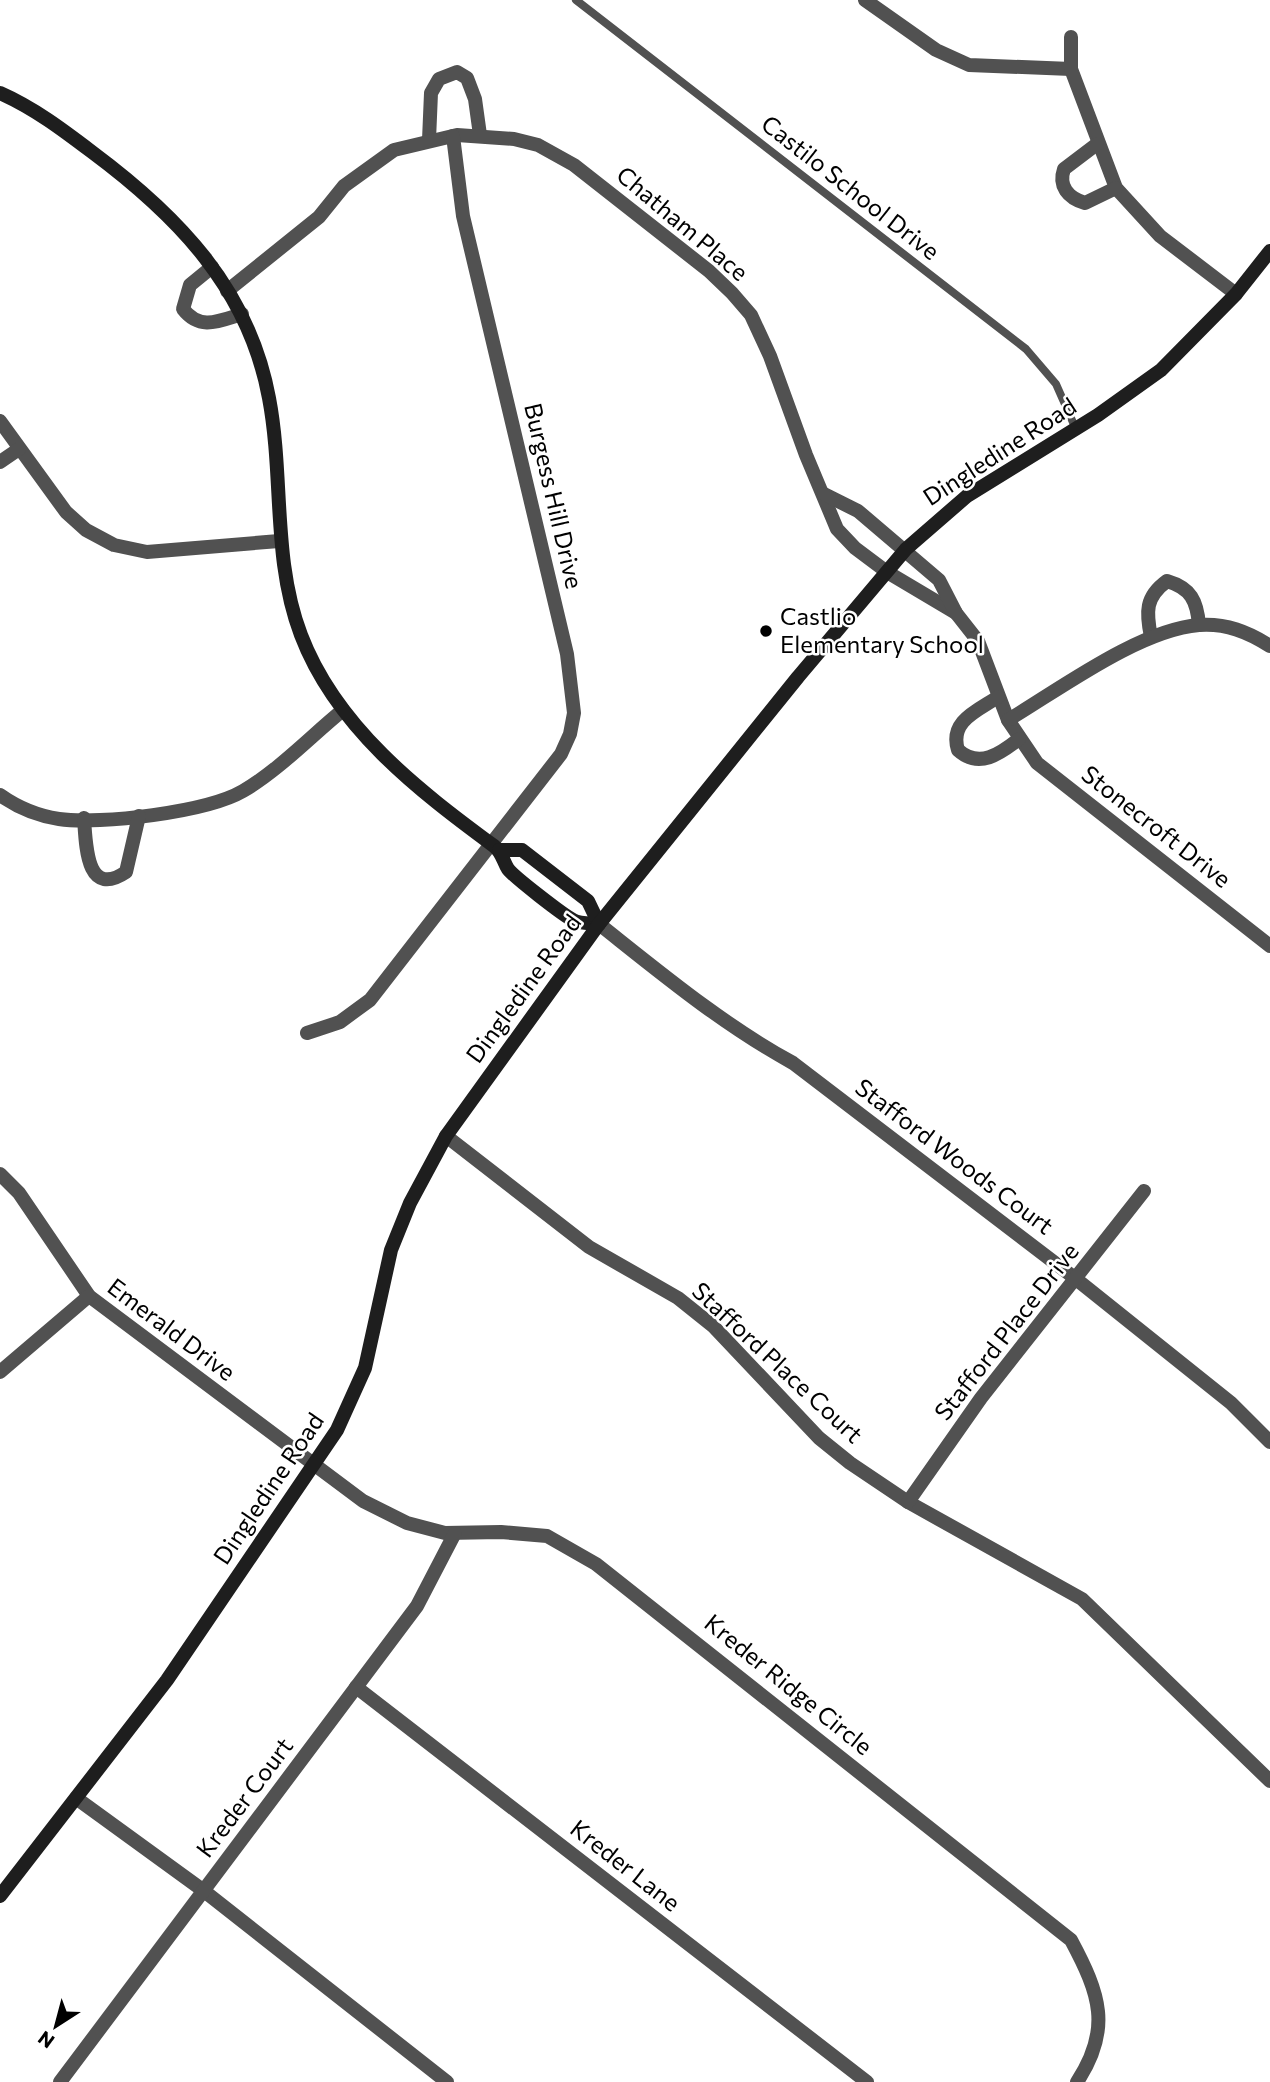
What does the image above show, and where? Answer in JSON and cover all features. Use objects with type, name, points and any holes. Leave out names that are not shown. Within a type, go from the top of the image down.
[{"type":"street","points":[[865,0],[936,50],[969,65],[1071,69]]},
{"type":"street","points":[[1071,37],[1071,69],[1097,144],[1116,188],[1160,236],[1236,294]]},
{"type":"street","points":[[429,140],[431,93],[439,79],[457,72],[467,78],[475,99],[480,135]]},
{"type":"street","points":[[0,93],[37,112],[127,178],[200,247],[242,314],[252,332],[270,398],[278,483],[279,541],[301,635],[343,710],[405,776],[495,847],[509,870],[573,921],[600,924]]},
{"type":"street","name":"Chatham Place","points":[[227,290],[319,217],[344,186],[394,150],[429,140],[480,135],[538,145],[574,165],[709,271],[751,314],[837,529],[855,548],[887,572]]},
{"type":"street","name":"Burgess Hill Drive","points":[[307,1033],[340,1022],[370,1000],[495,847],[561,754],[570,734],[573,713],[568,654],[463,216],[453,136]]},
{"type":"street","points":[[1097,144],[1064,169],[1062,183],[1067,194],[1084,203],[1116,188]]},
{"type":"street","name":"Dingledine Road","points":[[0,1896],[167,1680],[337,1430],[358,1388],[391,1250],[410,1203],[446,1136],[600,924],[906,549],[967,496],[1098,415],[1161,370],[1236,294],[1270,251]]},
{"type":"street","points":[[212,267],[190,285],[183,309],[194,322],[201,324],[242,314]]},
{"type":"street","points":[[0,421],[66,512],[86,530],[114,545],[147,552],[279,541]]},
{"type":"street","points":[[0,462],[19,449]]},
{"type":"street","points":[[824,494],[858,511],[906,549]]},
{"type":"street","name":"Stonecroft Drive","points":[[906,549],[939,580],[956,613],[978,640],[1008,720],[1037,763],[1270,946]]},
{"type":"street","name":"Stonecroft Drive","points":[[887,572],[956,613]]},
{"type":"street","points":[[1152,637],[1148,602],[1154,590],[1167,581],[1180,584],[1195,599],[1199,625]]},
{"type":"street","points":[[1008,720],[1152,637],[1199,625],[1233,628],[1270,646]]},
{"type":"street","points":[[998,697],[963,720],[955,741],[958,750],[968,759],[985,759],[1001,753],[1019,739]]},
{"type":"street","points":[[0,795],[15,806],[60,819],[139,816],[191,809],[224,800],[245,790],[343,710]]},
{"type":"street","points":[[84,818],[88,858],[96,875],[103,880],[114,880],[126,872],[139,816]]},
{"type":"street","points":[[495,847],[522,850],[588,901],[600,924]]},
{"type":"street","name":"Stafford Woods Court","points":[[600,924],[694,1000],[747,1038],[793,1063],[1076,1279],[1231,1403],[1270,1441]]},
{"type":"street","name":"Stafford Place Court","points":[[446,1136],[589,1247],[695,1312],[742,1354],[819,1438],[867,1475],[908,1502],[1082,1599],[1270,1781]]},
{"type":"street","name":"Emerald Drive","points":[[0,1174],[19,1193],[89,1296],[313,1466]]},
{"type":"street","name":"Stafford Place Drive","points":[[908,1502],[982,1398],[1144,1191]]},
{"type":"street","points":[[0,1372],[89,1296]]},
{"type":"street","name":"Kreder Ridge Circle","points":[[313,1466],[363,1501],[407,1523],[445,1534],[501,1532],[547,1536],[596,1564],[1071,1940],[1087,1969],[1099,2013],[1094,2056],[1077,2082]]},
{"type":"street","name":"Kreder Court","points":[[60,2082],[417,1606],[456,1533]]},
{"type":"street","name":"Kreder Lane","points":[[356,1687],[867,2082]]},
{"type":"street","points":[[76,1798],[204,1891],[447,2082]]},
{"type":"lane","name":"Castilo School Drive","points":[[576,0],[1026,349],[1056,384],[1075,428]]},
{"type":"place","name":"Castlio Elementary School","points":[[766,631]]}]
